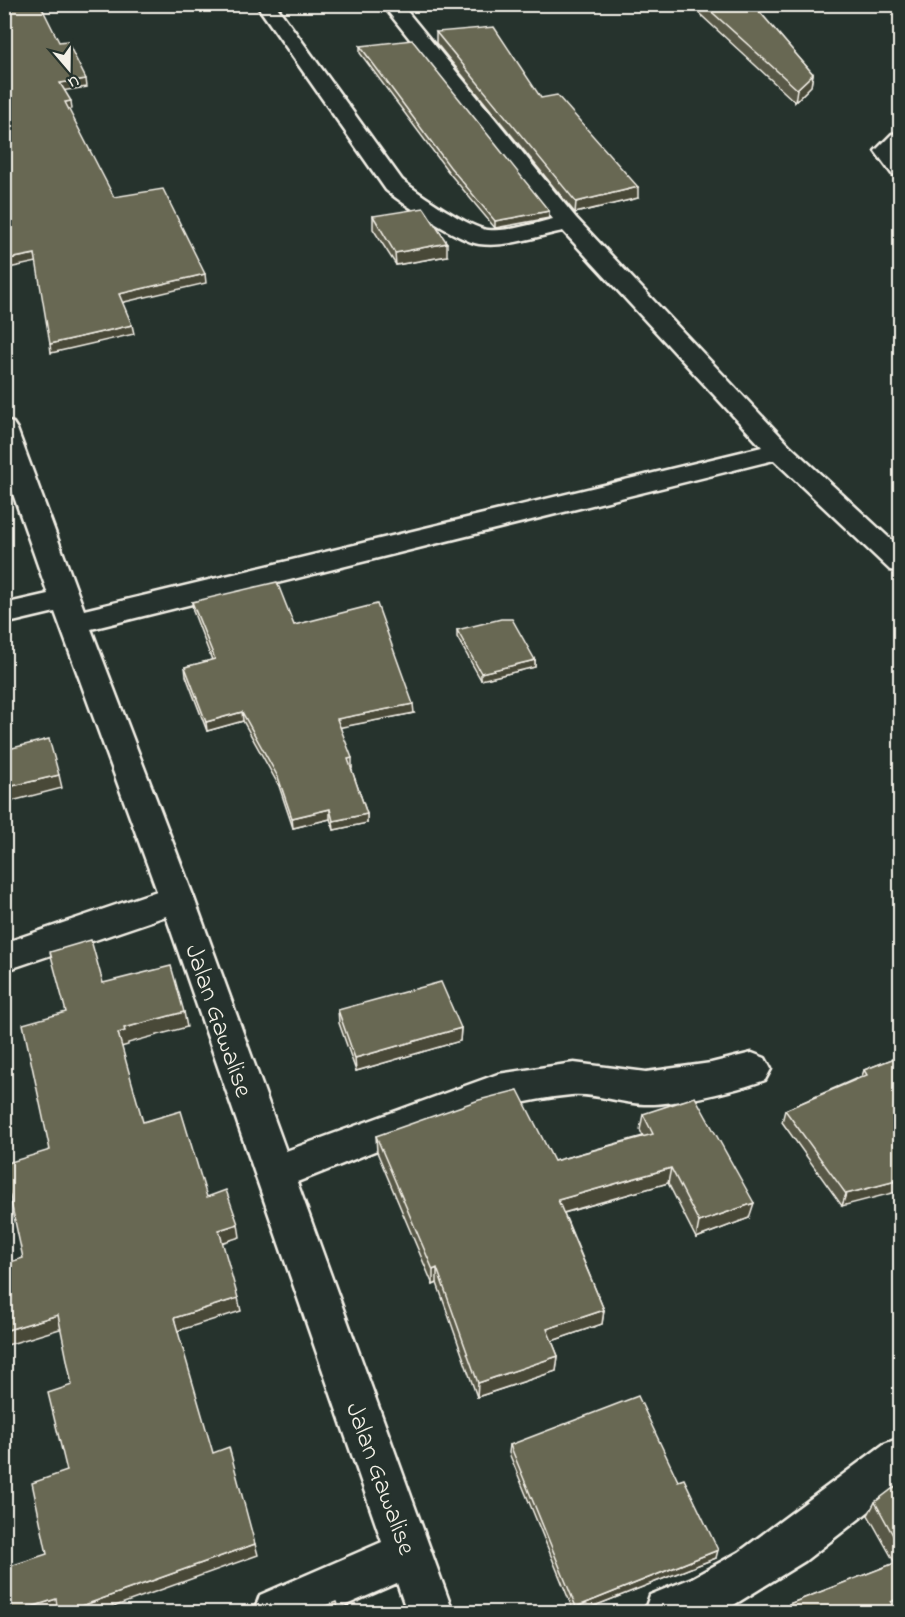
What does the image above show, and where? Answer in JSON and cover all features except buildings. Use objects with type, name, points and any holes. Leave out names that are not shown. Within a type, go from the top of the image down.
[{"type":"street","points":[[265,4],[394,185],[410,198],[487,238],[568,223]]},
{"type":"street","points":[[392,4],[568,223],[780,451],[900,563]]},
{"type":"street","points":[[900,139],[886,151],[900,169]]},
{"type":"street","name":"Jalan Gawalise","points":[[4,429],[69,612],[177,898],[430,1612]]},
{"type":"street","points":[[4,614],[69,612],[780,451]]},
{"type":"street","points":[[4,957],[177,898]]},
{"type":"street","points":[[274,1173],[498,1090],[574,1079],[646,1088],[711,1079],[752,1068]]},
{"type":"street","points":[[667,1612],[708,1595],[772,1556],[900,1460]]},
{"type":"street","points":[[277,1612],[409,1554]]}]
